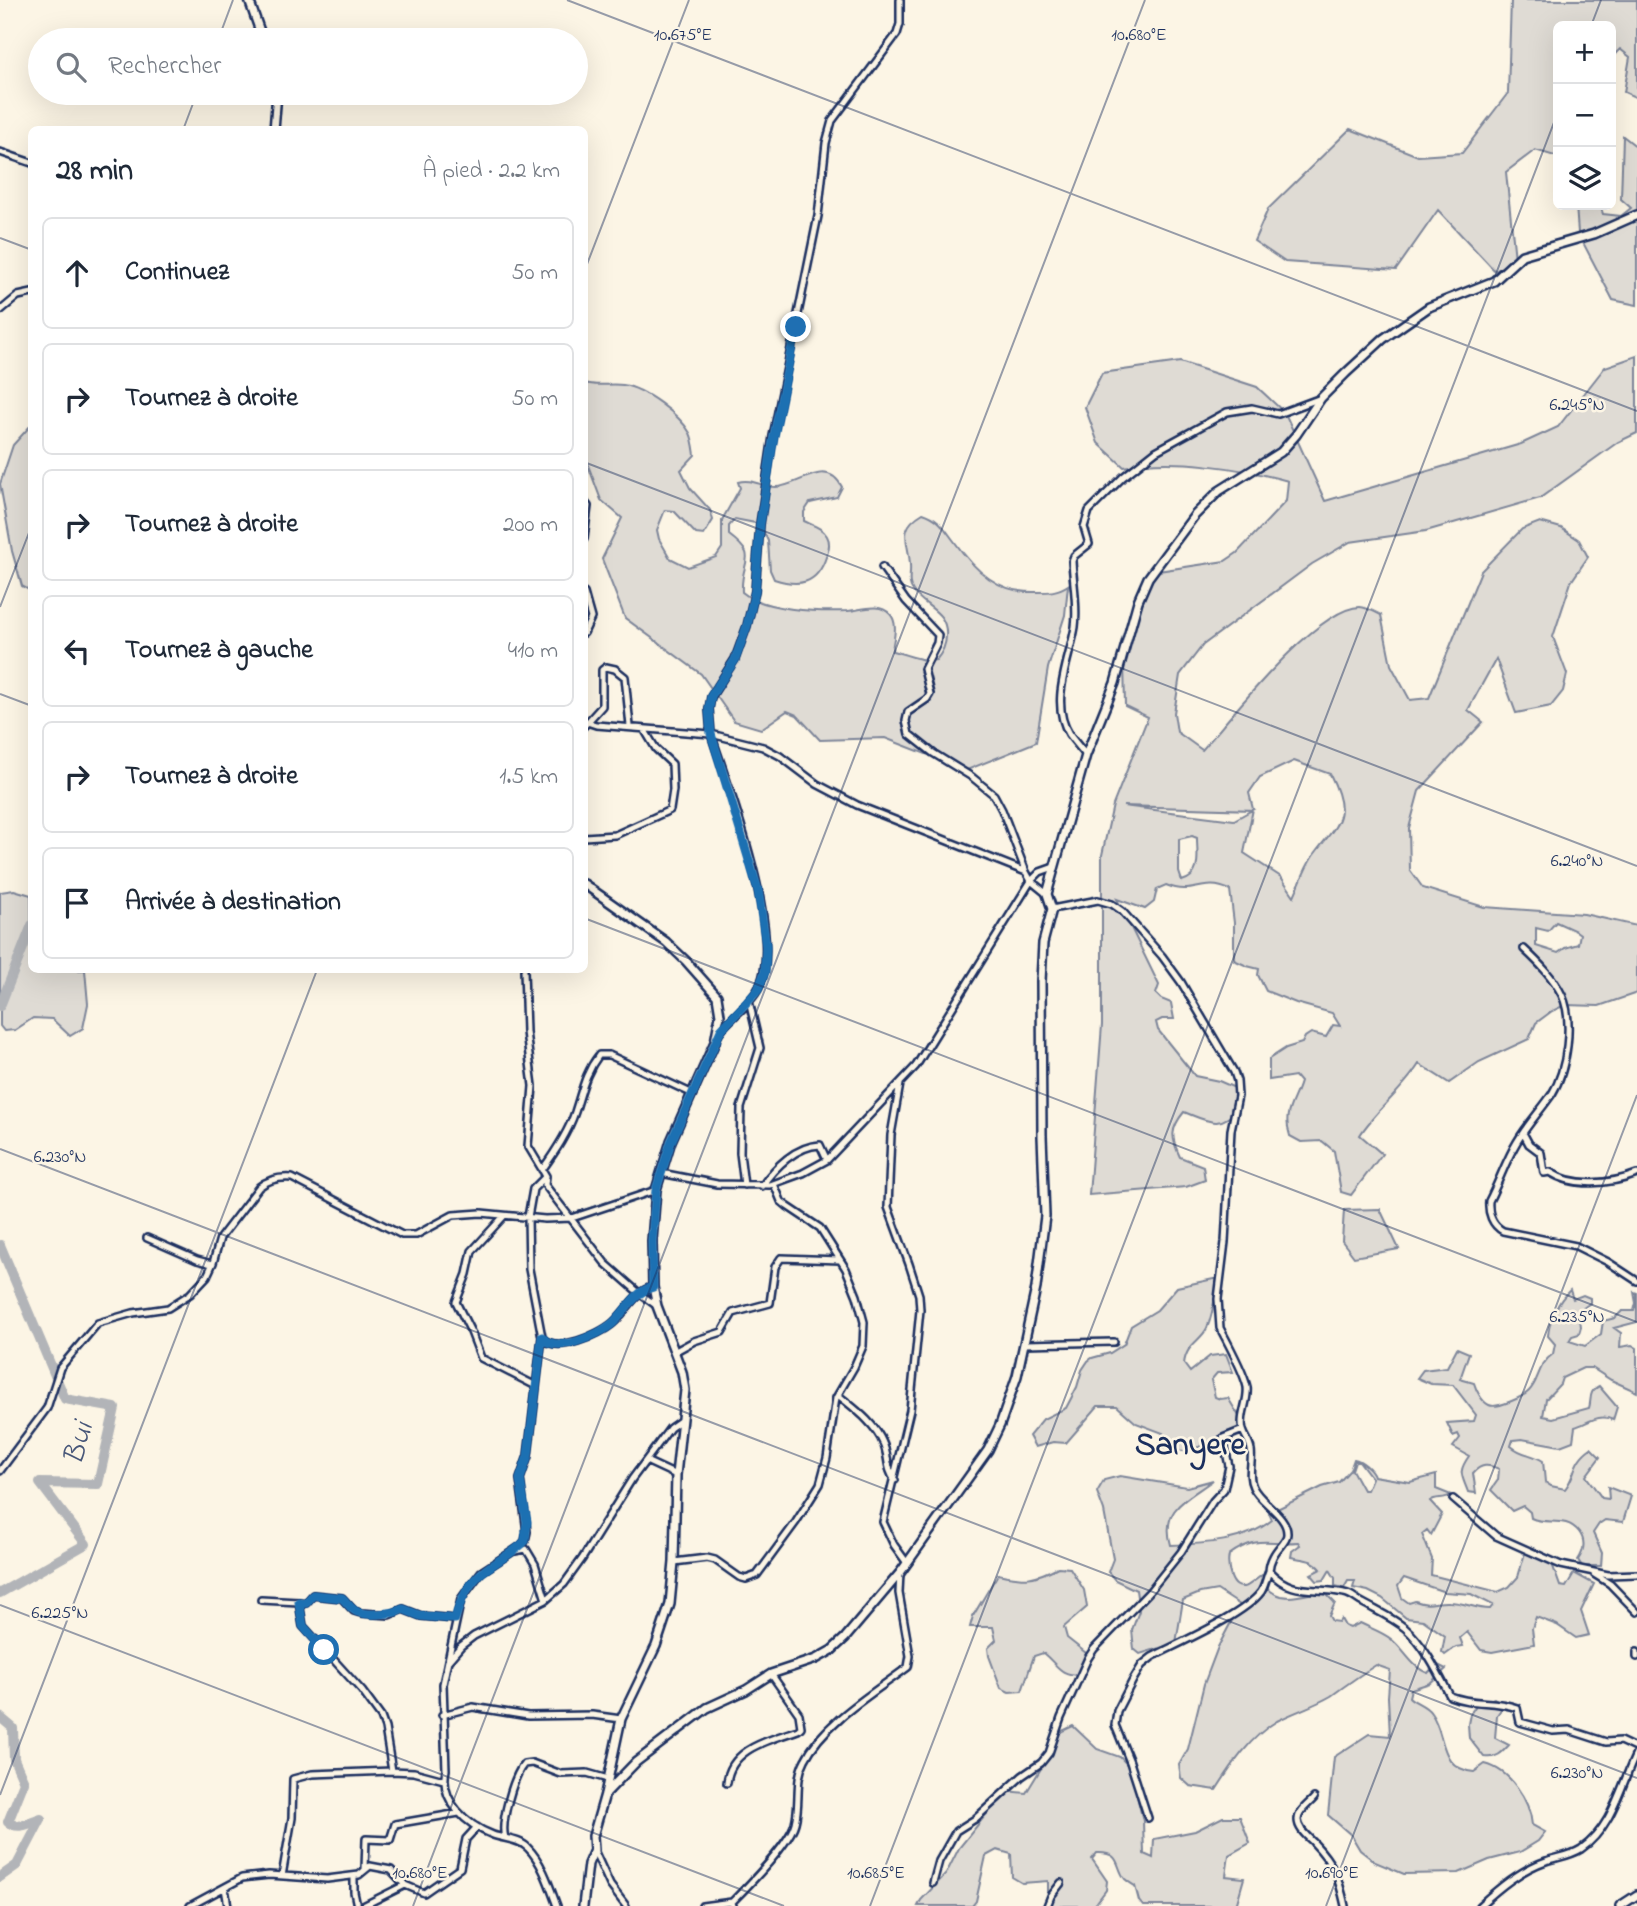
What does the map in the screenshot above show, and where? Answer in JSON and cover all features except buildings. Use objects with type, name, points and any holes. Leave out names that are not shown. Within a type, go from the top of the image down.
[{"type":"street","points":[[249,0],[259,28]]},
{"type":"street","points":[[626,1906],[610,1885],[594,1850],[593,1836],[621,1719],[665,1622],[670,1604],[676,1475],[684,1387],[653,1287],[652,1241],[656,1190],[671,1142],[721,1030],[758,990],[765,972],[766,946],[751,861],[711,734],[709,709],[711,696],[735,660],[755,591],[760,524],[774,436],[818,216],[826,143],[832,121],[897,34],[900,24],[900,0]]},
{"type":"street","points":[[274,126],[276,105]]},
{"type":"street","points":[[0,152],[28,162]]},
{"type":"street","points":[[1047,894],[1086,755],[1115,683],[1138,601],[1148,578],[1194,516],[1219,491],[1281,452],[1321,398],[1384,339],[1429,307],[1494,281],[1522,255],[1594,234],[1637,215]]},
{"type":"street","points":[[0,311],[18,296],[28,294]]},
{"type":"street","points":[[1086,755],[1068,733],[1061,713],[1061,704],[1075,628],[1072,561],[1074,556],[1089,544],[1084,527],[1089,511],[1138,464],[1221,415],[1252,408],[1278,414],[1321,398]]},
{"type":"street","points":[[605,1794],[636,1762],[707,1708],[746,1690],[771,1674],[816,1659],[845,1638],[900,1573],[988,1450],[1000,1425],[1025,1344],[1036,1288],[1045,1216],[1041,981],[1043,943],[1052,909],[1047,894],[1031,881],[1026,872],[994,795],[909,734],[906,721],[908,712],[930,694],[924,669],[937,643],[938,635],[906,601],[882,567]]},
{"type":"street","points":[[588,607],[591,618],[588,624]]},
{"type":"street","points":[[588,720],[602,706],[602,670],[606,667],[615,669],[625,677],[630,726]]},
{"type":"street","points":[[588,724],[711,734],[763,747],[780,756],[817,784],[857,804],[1026,872]]},
{"type":"street","points":[[588,836],[615,835],[670,810],[673,790],[672,764],[656,749],[644,729]]},
{"type":"street","points":[[661,1173],[708,1182],[762,1186],[803,1173],[827,1160],[900,1084],[924,1054],[1031,881],[1040,872],[1054,867]]},
{"type":"street","points":[[588,887],[666,942],[705,980],[719,1001],[720,1018],[715,1042]]},
{"type":"street","points":[[1052,909],[1098,900],[1112,904],[1122,911],[1181,982],[1234,1072],[1238,1096],[1231,1130],[1218,1319],[1247,1387],[1242,1419],[1243,1430],[1251,1450],[1250,1475],[1253,1488],[1283,1522],[1287,1532],[1287,1538],[1269,1561],[1269,1571],[1258,1595],[1221,1622],[1152,1657],[1142,1665],[1125,1693],[1117,1711],[1115,1725],[1148,1818]]},
{"type":"street","points":[[1524,949],[1547,972],[1562,996],[1567,1031],[1566,1059],[1552,1093],[1516,1143],[1489,1201],[1488,1210],[1497,1228],[1576,1246],[1637,1281]]},
{"type":"street","points":[[524,973],[526,1032],[533,1086],[528,1146],[544,1173],[545,1185],[596,1253],[657,1306]]},
{"type":"street","points":[[744,1185],[740,1153],[741,1108],[760,1048],[749,1001]]},
{"type":"street","points":[[557,1906],[540,1865],[530,1850],[521,1843],[477,1827],[459,1813],[449,1796],[444,1780],[446,1770],[442,1715],[445,1670],[461,1599],[481,1572],[525,1541],[527,1532],[520,1479],[528,1456],[542,1337],[529,1269],[528,1217],[533,1189],[564,1136],[575,1113],[581,1086],[599,1055],[609,1055],[691,1093]]},
{"type":"street","points":[[900,1084],[891,1135],[888,1207],[919,1295],[920,1310],[910,1410],[883,1522],[894,1545],[907,1563]]},
{"type":"street","points":[[1523,1132],[1529,1144],[1541,1153],[1544,1173],[1550,1172],[1561,1179],[1592,1182],[1625,1179],[1637,1174]]},
{"type":"street","points":[[762,1186],[788,1157],[810,1147],[820,1145],[827,1160]]},
{"type":"street","points":[[0,1471],[47,1408],[60,1368],[81,1346],[94,1327],[133,1313],[168,1308],[179,1302],[207,1276],[220,1238],[259,1187],[265,1183],[283,1177],[292,1178],[402,1235],[415,1236],[453,1215],[481,1213],[572,1219],[656,1190]]},
{"type":"street","points":[[674,1562],[707,1558],[715,1560],[739,1577],[753,1578],[757,1575],[820,1484],[838,1395],[854,1367],[865,1338],[858,1296],[840,1260],[820,1228],[781,1201],[774,1184]]},
{"type":"street","points":[[504,1216],[472,1251],[467,1274],[456,1302],[481,1358],[536,1386]]},
{"type":"street","points":[[147,1238],[212,1264]]},
{"type":"street","points":[[674,1352],[694,1341],[722,1332],[733,1313],[770,1303],[775,1266],[781,1258],[840,1260]]},
{"type":"street","points":[[542,1337],[549,1343],[561,1345],[591,1336],[614,1322],[644,1289],[653,1287]]},
{"type":"street","points":[[1025,1344],[1114,1342]]},
{"type":"street","points":[[838,1395],[870,1422],[879,1434],[885,1447],[889,1472],[895,1480]]},
{"type":"street","points":[[445,1670],[447,1662],[458,1648],[474,1636],[546,1600],[569,1578],[618,1499],[670,1428],[680,1421]]},
{"type":"street","points":[[933,1882],[939,1861],[956,1831],[975,1819],[1022,1776],[1041,1763],[1049,1753],[1088,1658],[1149,1592],[1181,1552],[1199,1521],[1224,1489],[1229,1466],[1223,1438],[1243,1430]]},
{"type":"street","points":[[646,1461],[676,1475]]},
{"type":"street","points":[[1453,1499],[1496,1536],[1562,1565],[1608,1575],[1637,1574]]},
{"type":"street","points":[[515,1550],[526,1549],[536,1564],[546,1600]]},
{"type":"street","points":[[1269,1571],[1278,1581],[1302,1591],[1349,1593],[1357,1601],[1408,1630],[1450,1696],[1467,1703],[1495,1702],[1509,1705],[1517,1708],[1520,1721],[1532,1726],[1553,1731],[1569,1730],[1606,1742],[1620,1741],[1637,1751],[1610,1816],[1583,1848],[1523,1872],[1479,1906]]},
{"type":"street","points":[[1589,1571],[1610,1584],[1637,1612]]},
{"type":"street","points":[[702,1906],[732,1904],[753,1881],[790,1834],[795,1823],[797,1782],[805,1759],[826,1732],[846,1713],[908,1667],[910,1656],[899,1593],[900,1573]]},
{"type":"street","points":[[261,1600],[306,1603],[313,1595],[340,1597],[354,1611],[361,1613],[390,1615],[403,1609],[421,1616],[455,1619]]},
{"type":"street","points":[[299,1602],[303,1626],[362,1691],[381,1717],[392,1771]]},
{"type":"street","points":[[727,1783],[731,1766],[748,1751],[766,1740],[801,1727],[799,1714],[771,1674]]},
{"type":"street","points":[[442,1715],[473,1707],[528,1716],[592,1715],[621,1719]]},
{"type":"street","points":[[505,1838],[503,1831],[511,1791],[524,1764],[532,1763],[561,1774],[587,1773],[608,1779]]},
{"type":"street","points":[[282,1876],[292,1818],[293,1779],[312,1774],[392,1771],[414,1772],[444,1780]]},
{"type":"street","points":[[1314,1798],[1298,1815],[1300,1829],[1330,1860],[1339,1880],[1345,1906]]},
{"type":"street","points":[[365,1869],[366,1839],[390,1840],[395,1824],[459,1813]]},
{"type":"street","points":[[190,1906],[242,1878],[282,1876],[323,1879],[354,1876],[370,1866],[391,1870],[405,1885],[424,1893],[460,1868],[466,1839],[477,1827]]},
{"type":"street","points":[[583,1906],[588,1864],[594,1850]]},
{"type":"street","points":[[354,1876],[357,1906]]},
{"type":"street","points":[[1047,1906],[1060,1883]]},
{"type":"street","points":[[363,1906],[405,1885]]},
{"type":"street","points":[[225,1888],[228,1906]]},
{"type":"street","points":[[1622,1905],[1637,1895]]},
{"type":"shaded area","points":[[1511,0],[1637,0],[1637,98],[1624,92],[1630,57],[1620,49],[1616,53],[1616,21],[1553,21],[1553,155],[1535,150],[1506,172],[1515,259],[1495,271],[1438,210],[1396,270],[1285,262],[1254,241],[1268,209],[1350,129],[1418,156],[1462,153],[1508,93]]},
{"type":"shaded area","points":[[1623,136],[1637,147],[1637,305],[1613,300],[1578,233],[1576,210],[1602,210],[1603,214],[1621,216],[1631,208],[1621,199]]},
{"type":"shaded area","points":[[1637,356],[1637,433],[1618,442],[1540,498],[1426,531],[1350,542],[1312,564],[1203,645],[1180,675],[1174,713],[1177,732],[1202,750],[1253,690],[1299,644],[1321,625],[1342,612],[1360,607],[1381,615],[1391,665],[1410,700],[1429,698],[1481,571],[1522,529],[1540,522],[1561,528],[1579,540],[1588,557],[1571,582],[1553,637],[1567,674],[1563,691],[1551,706],[1516,713],[1496,659],[1468,710],[1483,722],[1419,791],[1409,828],[1410,870],[1423,888],[1484,907],[1584,914],[1637,926],[1637,993],[1599,1006],[1565,1005],[1552,1011],[1536,1023],[1529,1039],[1479,1062],[1449,1083],[1419,1064],[1360,1135],[1382,1154],[1351,1195],[1341,1192],[1334,1151],[1322,1141],[1301,1142],[1290,1136],[1288,1114],[1300,1082],[1295,1076],[1269,1080],[1269,1059],[1286,1048],[1302,1043],[1311,1033],[1326,1037],[1333,1025],[1340,1026],[1332,1013],[1266,991],[1258,975],[1259,969],[1234,960],[1234,923],[1230,890],[1212,885],[1184,889],[1166,885],[1157,889],[1154,902],[1145,909],[1117,899],[1159,985],[1156,994],[1171,1003],[1174,1019],[1156,1022],[1158,1030],[1195,1076],[1219,1081],[1235,1088],[1238,1107],[1220,1122],[1207,1121],[1184,1112],[1176,1124],[1173,1134],[1180,1157],[1203,1166],[1205,1180],[1186,1187],[1089,1195],[1102,1025],[1102,855],[1113,805],[1148,717],[1125,706],[1124,660],[1152,572],[1225,561],[1237,553],[1286,501],[1288,481],[1206,465],[1163,463],[1124,467],[1098,443],[1085,407],[1102,373],[1180,362],[1257,387],[1285,413],[1325,501],[1521,444],[1558,427],[1605,367]],"holes":[[[1294,761],[1330,774],[1337,789],[1341,810],[1339,819],[1310,861],[1294,896],[1281,877],[1244,853],[1253,809],[1249,793],[1260,777]],[[1123,806],[1252,810],[1234,820]],[[1192,836],[1197,838],[1196,870],[1182,881],[1179,872],[1179,839]],[[1556,922],[1580,934],[1578,944],[1558,953],[1536,946],[1536,928],[1548,931]]]},
{"type":"shaded area","points":[[588,384],[623,385],[641,391],[670,411],[690,433],[695,455],[681,470],[690,488],[710,510],[713,520],[704,535],[696,534],[674,511],[665,510],[657,530],[670,558],[688,567],[716,557],[722,548],[722,520],[740,488],[738,482],[748,481],[776,487],[820,473],[835,478],[842,487],[837,497],[810,503],[804,512],[804,521],[823,531],[829,544],[822,566],[806,582],[791,583],[774,579],[770,570],[768,541],[760,524],[735,519],[729,526],[729,535],[747,555],[742,592],[752,598],[778,607],[808,610],[881,608],[893,618],[895,632],[892,651],[920,659],[936,660],[946,640],[946,628],[940,615],[911,588],[906,536],[909,524],[923,513],[944,528],[979,571],[1000,585],[1023,592],[1049,592],[1068,585],[1065,615],[1048,668],[1036,742],[967,770],[885,738],[820,740],[797,715],[787,711],[761,729],[734,721],[701,674],[625,618],[602,559],[622,518],[601,500],[588,465]]},
{"type":"shaded area","points":[[28,428],[28,589],[22,586],[12,551],[0,484],[13,445]]},
{"type":"shaded area","points":[[14,890],[28,894],[28,973],[85,973],[88,1004],[83,1028],[70,1036],[52,1019],[33,1018],[15,1030],[4,1031],[0,1026],[0,892]]},
{"type":"shaded area","points":[[1380,1209],[1399,1249],[1354,1257],[1342,1241],[1344,1210]]},
{"type":"shaded area","points":[[1218,1278],[1209,1322],[1185,1357],[1184,1364],[1190,1372],[1210,1356],[1226,1354],[1233,1372],[1217,1373],[1211,1380],[1215,1397],[1228,1398],[1245,1426],[1184,1451],[1159,1448],[1163,1433],[1136,1423],[1117,1406],[1098,1406],[1066,1443],[1053,1442],[1035,1447],[1029,1436],[1043,1419],[1066,1408],[1088,1361],[1110,1353],[1124,1344],[1131,1326],[1157,1310],[1177,1287]]},
{"type":"shaded area","points":[[1570,1290],[1573,1299],[1583,1295],[1590,1298],[1590,1303],[1578,1312],[1581,1327],[1579,1334],[1572,1336],[1569,1341],[1585,1346],[1601,1334],[1603,1321],[1615,1318],[1622,1311],[1634,1311],[1634,1292],[1637,1293],[1637,1322],[1614,1328],[1621,1333],[1620,1347],[1632,1345],[1637,1348],[1637,1392],[1592,1368],[1583,1368],[1562,1378],[1546,1399],[1543,1416],[1553,1418],[1589,1408],[1592,1393],[1599,1386],[1617,1407],[1613,1420],[1598,1418],[1575,1427],[1573,1441],[1560,1446],[1522,1439],[1513,1440],[1511,1446],[1543,1461],[1545,1482],[1565,1489],[1580,1458],[1591,1448],[1600,1457],[1586,1476],[1602,1498],[1609,1499],[1608,1487],[1631,1496],[1623,1522],[1605,1520],[1593,1533],[1602,1553],[1601,1566],[1582,1566],[1578,1560],[1583,1550],[1583,1539],[1574,1527],[1562,1522],[1531,1518],[1530,1512],[1523,1506],[1512,1511],[1491,1490],[1498,1480],[1499,1469],[1485,1466],[1476,1470],[1473,1473],[1476,1493],[1468,1492],[1462,1470],[1469,1456],[1453,1447],[1460,1438],[1458,1434],[1453,1436],[1447,1423],[1474,1421],[1476,1415],[1453,1385],[1431,1384],[1417,1378],[1423,1370],[1447,1367],[1457,1348],[1469,1353],[1460,1379],[1474,1383],[1486,1403],[1498,1405],[1521,1396],[1533,1387],[1544,1363],[1553,1354],[1555,1344],[1548,1336],[1550,1324],[1558,1305]]},
{"type":"shaded area","points":[[1354,1459],[1360,1461],[1366,1465],[1374,1476],[1410,1482],[1436,1475],[1436,1489],[1451,1495],[1430,1501],[1442,1514],[1431,1535],[1427,1530],[1422,1534],[1432,1559],[1431,1575],[1498,1592],[1509,1587],[1518,1577],[1527,1546],[1551,1561],[1560,1586],[1566,1587],[1574,1573],[1594,1584],[1581,1611],[1589,1635],[1576,1638],[1557,1625],[1536,1617],[1532,1628],[1534,1644],[1492,1652],[1481,1650],[1467,1632],[1460,1638],[1463,1646],[1456,1647],[1445,1655],[1442,1652],[1445,1636],[1423,1620],[1406,1618],[1382,1598],[1353,1588],[1355,1581],[1348,1581],[1344,1588],[1335,1586],[1335,1578],[1330,1570],[1324,1580],[1317,1581],[1311,1574],[1321,1569],[1318,1565],[1291,1557],[1292,1551],[1300,1545],[1298,1542],[1256,1542],[1229,1555],[1229,1571],[1237,1586],[1247,1586],[1262,1575],[1268,1580],[1266,1586],[1272,1592],[1285,1597],[1323,1591],[1335,1603],[1329,1616],[1332,1621],[1339,1622],[1341,1619],[1345,1626],[1350,1628],[1360,1623],[1384,1634],[1423,1671],[1428,1673],[1436,1664],[1446,1669],[1430,1683],[1411,1689],[1409,1697],[1431,1713],[1448,1757],[1454,1764],[1474,1772],[1485,1764],[1494,1767],[1517,1787],[1527,1806],[1532,1825],[1545,1832],[1538,1841],[1520,1852],[1489,1860],[1459,1873],[1404,1874],[1375,1862],[1360,1850],[1351,1835],[1328,1815],[1334,1757],[1369,1734],[1390,1736],[1390,1670],[1376,1665],[1331,1696],[1277,1721],[1258,1735],[1242,1752],[1216,1790],[1190,1786],[1181,1778],[1179,1765],[1188,1749],[1204,1684],[1218,1647],[1240,1605],[1217,1590],[1183,1600],[1176,1643],[1140,1654],[1134,1649],[1132,1630],[1139,1611],[1136,1590],[1115,1580],[1108,1572],[1113,1559],[1104,1511],[1097,1492],[1104,1480],[1120,1476],[1187,1487],[1213,1480],[1178,1506],[1169,1522],[1171,1545],[1197,1544],[1249,1533],[1272,1520],[1269,1513],[1322,1487],[1339,1482],[1350,1470]],"holes":[[[1355,1461],[1359,1461],[1372,1478],[1367,1490],[1363,1490],[1352,1470]],[[1404,1578],[1445,1592],[1471,1594],[1493,1605],[1490,1609],[1454,1602],[1409,1603],[1402,1598],[1398,1586]]]},
{"type":"shaded area","points":[[1058,1567],[1070,1568],[1084,1590],[1087,1607],[1064,1627],[1067,1638],[1086,1653],[1087,1668],[1082,1675],[1068,1674],[1043,1653],[1034,1656],[1022,1691],[1009,1692],[1001,1688],[989,1656],[988,1648],[996,1640],[993,1627],[970,1627],[973,1616],[998,1574],[1029,1578]]},
{"type":"shaded area","points":[[1494,1698],[1500,1702],[1502,1708],[1497,1715],[1495,1738],[1509,1745],[1498,1755],[1484,1757],[1469,1738],[1468,1724],[1470,1714],[1477,1704]]},
{"type":"shaded area","points":[[1073,1726],[1097,1749],[1120,1757],[1137,1775],[1144,1854],[1153,1858],[1154,1839],[1195,1831],[1223,1817],[1240,1817],[1250,1843],[1229,1855],[1226,1876],[1244,1878],[1236,1906],[1143,1906],[1135,1886],[1125,1879],[1117,1861],[1111,1855],[1097,1853],[1092,1859],[1107,1881],[1106,1890],[1094,1906],[1045,1906],[1048,1899],[1048,1881],[1022,1883],[1012,1877],[1011,1854],[997,1850],[986,1856],[976,1901],[972,1906],[918,1906],[946,1874],[959,1848],[1005,1791],[1026,1793],[1051,1752],[1058,1733]]},
{"type":"waterway","name":"Bui","points":[[0,1006],[28,935]]},
{"type":"waterway","name":"Bui","points":[[0,1245],[65,1399],[115,1408],[98,1484],[40,1483],[86,1544],[0,1593]]},
{"type":"waterway","name":"Bui","points":[[0,1717],[13,1728],[14,1759],[24,1782],[8,1822],[20,1826],[41,1819],[17,1865],[0,1877]]},
{"type":"district","name":"Sanyere","points":[[1190,1446]]},
{"type":"route","points":[[324,1650],[301,1623],[299,1602],[306,1603],[313,1595],[342,1598],[352,1609],[361,1613],[390,1615],[403,1609],[421,1616],[455,1619],[461,1599],[481,1572],[506,1557],[525,1541],[527,1522],[520,1479],[528,1456],[542,1337],[545,1342],[561,1345],[591,1336],[614,1322],[644,1289],[653,1287],[652,1241],[656,1190],[671,1142],[721,1030],[758,990],[765,972],[766,946],[758,890],[743,832],[711,734],[709,709],[711,696],[735,660],[755,591],[760,524],[796,327]]}]
